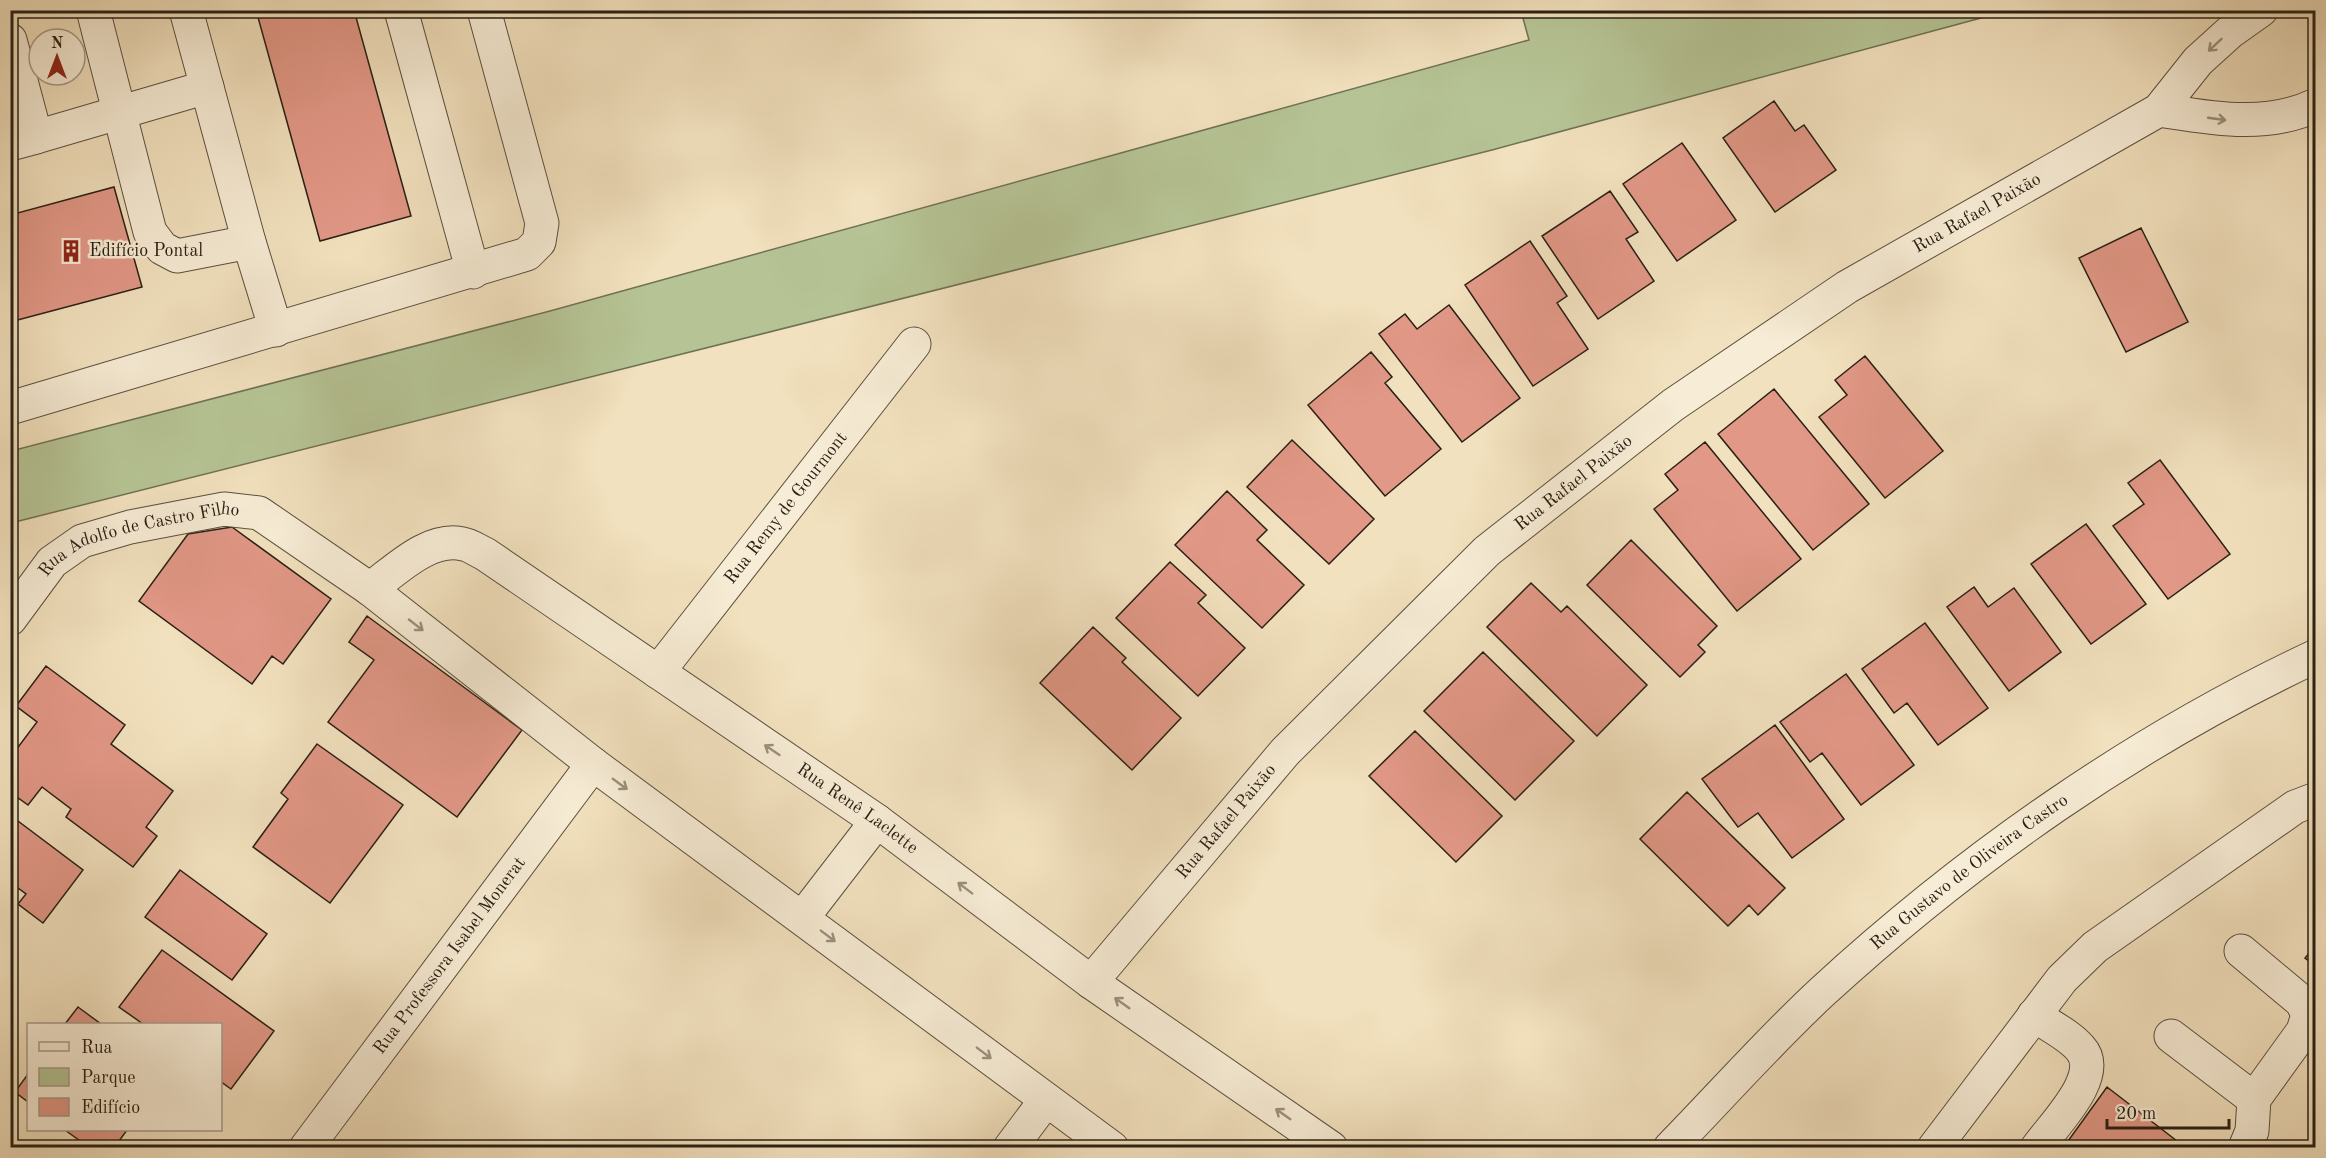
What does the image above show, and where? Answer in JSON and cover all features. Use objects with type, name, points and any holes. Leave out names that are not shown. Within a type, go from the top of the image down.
[{"type":"street","points":[[93,10],[150,232],[162,248],[177,256],[249,242]]},
{"type":"street","points":[[186,10],[249,242],[276,330]]},
{"type":"street","points":[[401,10],[473,272]]},
{"type":"street","points":[[10,408],[473,272],[527,254],[539,242],[542,223],[484,10]]},
{"type":"street","name":"Rua Rafael Paixão","points":[[1092,982],[1285,752],[1487,551],[1673,405],[1847,287],[2159,110],[2198,61],[2229,32],[2261,10]]},
{"type":"street","points":[[11,45],[23,141],[207,87]]},
{"type":"street","points":[[2159,110],[2226,120],[2270,119],[2316,105]]},
{"type":"street","name":"Rua Remy de Gourmont","points":[[658,672],[914,344]]},
{"type":"street","name":"Rua Adolfo de Castro Filho","points":[[10,619],[52,562],[82,541],[130,527],[224,509],[259,513],[370,589]]},
{"type":"street","name":"Rua Renê Laclette","points":[[370,589],[421,553],[438,545],[463,544],[484,554],[877,821],[1092,982],[1331,1148]]},
{"type":"street","points":[[370,589],[593,764],[803,917],[1112,1148]]},
{"type":"street","name":"Rua Gustavo de Oliveira Castro","points":[[1670,1148],[1821,993],[1925,903],[2038,819],[2157,741],[2316,656]]},
{"type":"street","name":"Rua Professora Isabel Monerat","points":[[306,1148],[593,764]]},
{"type":"street","points":[[1934,1148],[2062,979],[2095,947],[2295,807],[2316,799]]},
{"type":"street","points":[[803,917],[877,821]]},
{"type":"street","points":[[2241,951],[2302,1002],[2308,1015],[2303,1031],[2254,1099],[2252,1131],[2245,1148]]},
{"type":"street","points":[[2034,1015],[2080,1048],[2088,1064],[2086,1081],[2037,1148]]},
{"type":"street","points":[[2170,1035],[2254,1099]]},
{"type":"street","points":[[1010,1148],[1046,1100]]},
{"type":"green space","points":[[1521,11],[2007,11],[1492,150],[11,523],[11,451],[550,311],[1529,40]]},
{"type":"building","points":[[256,10],[354,10],[411,216],[320,241]]},
{"type":"building","points":[[1774,101],[1795,131],[1804,125],[1836,170],[1775,212],[1723,138]]},
{"type":"building","points":[[1682,143],[1736,220],[1677,261],[1623,184]]},
{"type":"building","name":"Edifício Pontal","points":[[114,187],[142,287],[10,322],[10,215]]},
{"type":"building","points":[[1610,191],[1638,232],[1626,239],[1654,281],[1598,319],[1542,236]]},
{"type":"building","points":[[2141,228],[2188,322],[2126,352],[2079,258]]},
{"type":"building","points":[[1530,241],[1567,296],[1557,303],[1588,349],[1533,386],[1465,285]]},
{"type":"building","points":[[1449,305],[1520,398],[1462,442],[1379,334],[1405,314],[1417,329]]},
{"type":"building","points":[[1371,352],[1392,377],[1385,383],[1441,449],[1385,496],[1308,405]]},
{"type":"building","points":[[1865,356],[1943,451],[1885,498],[1819,417],[1847,395],[1835,380]]},
{"type":"building","points":[[1774,389],[1869,504],[1813,550],[1718,434]]},
{"type":"building","points":[[1292,440],[1374,519],[1329,564],[1247,487]]},
{"type":"building","points":[[1705,442],[1801,559],[1737,611],[1654,509],[1678,490],[1665,474]]},
{"type":"building","points":[[2160,460],[2230,554],[2168,599],[2113,526],[2144,504],[2128,483]]},
{"type":"building","points":[[1227,491],[1267,530],[1257,540],[1304,585],[1262,628],[1175,545]]},
{"type":"building","points":[[2086,524],[2146,604],[2091,644],[2031,564]]},
{"type":"building","points":[[232,527],[331,599],[283,664],[272,656],[252,684],[139,601],[188,534]]},
{"type":"building","points":[[1631,540],[1717,626],[1698,645],[1705,652],[1680,677],[1587,585]]},
{"type":"building","points":[[1170,562],[1206,595],[1198,603],[1245,648],[1198,696],[1116,618]]},
{"type":"building","points":[[1531,583],[1561,612],[1567,606],[1647,685],[1597,736],[1487,627]]},
{"type":"building","points":[[1974,587],[1988,607],[2014,588],[2061,652],[2009,691],[1947,607]]},
{"type":"building","points":[[367,616],[522,730],[457,817],[328,722],[374,660],[349,642]]},
{"type":"building","points":[[1925,623],[1988,708],[1938,745],[1907,703],[1894,713],[1862,669]]},
{"type":"building","points":[[1093,627],[1126,658],[1122,662],[1181,718],[1132,770],[1040,683]]},
{"type":"building","points":[[1483,652],[1574,741],[1515,800],[1424,711]]},
{"type":"building","points":[[46,666],[125,725],[111,744],[173,791],[146,827],[157,836],[133,867],[66,817],[71,809],[42,787],[28,805],[10,792],[10,752],[13,754],[37,722],[16,706]]},
{"type":"building","points":[[1846,674],[1914,765],[1861,805],[1822,753],[1810,762],[1780,722]]},
{"type":"building","points":[[1775,725],[1844,819],[1792,858],[1758,813],[1738,827],[1702,779]]},
{"type":"building","points":[[1415,731],[1502,816],[1456,862],[1369,776]]},
{"type":"building","points":[[317,744],[403,805],[330,903],[253,847],[288,799],[281,793]]},
{"type":"building","points":[[1687,792],[1785,888],[1758,915],[1749,905],[1728,926],[1640,839]]},
{"type":"building","points":[[10,815],[83,870],[43,923],[18,904],[26,894],[10,882]]},
{"type":"building","points":[[180,870],[267,934],[232,980],[145,917]]},
{"type":"building","points":[[2316,945],[2316,966],[2305,958]]},
{"type":"building","points":[[162,950],[274,1031],[231,1089],[222,1082],[222,1023],[142,1023],[119,1007]]},
{"type":"building","points":[[78,1007],[100,1023],[66,1023]]},
{"type":"building","points":[[27,1075],[27,1101],[15,1092]]},
{"type":"building","points":[[2107,1087],[2186,1148],[2063,1148]]},
{"type":"building","points":[[66,1131],[126,1131],[114,1148],[90,1148]]},
{"type":"place","name":"Edifício Pontal","points":[[71,251]]}]
